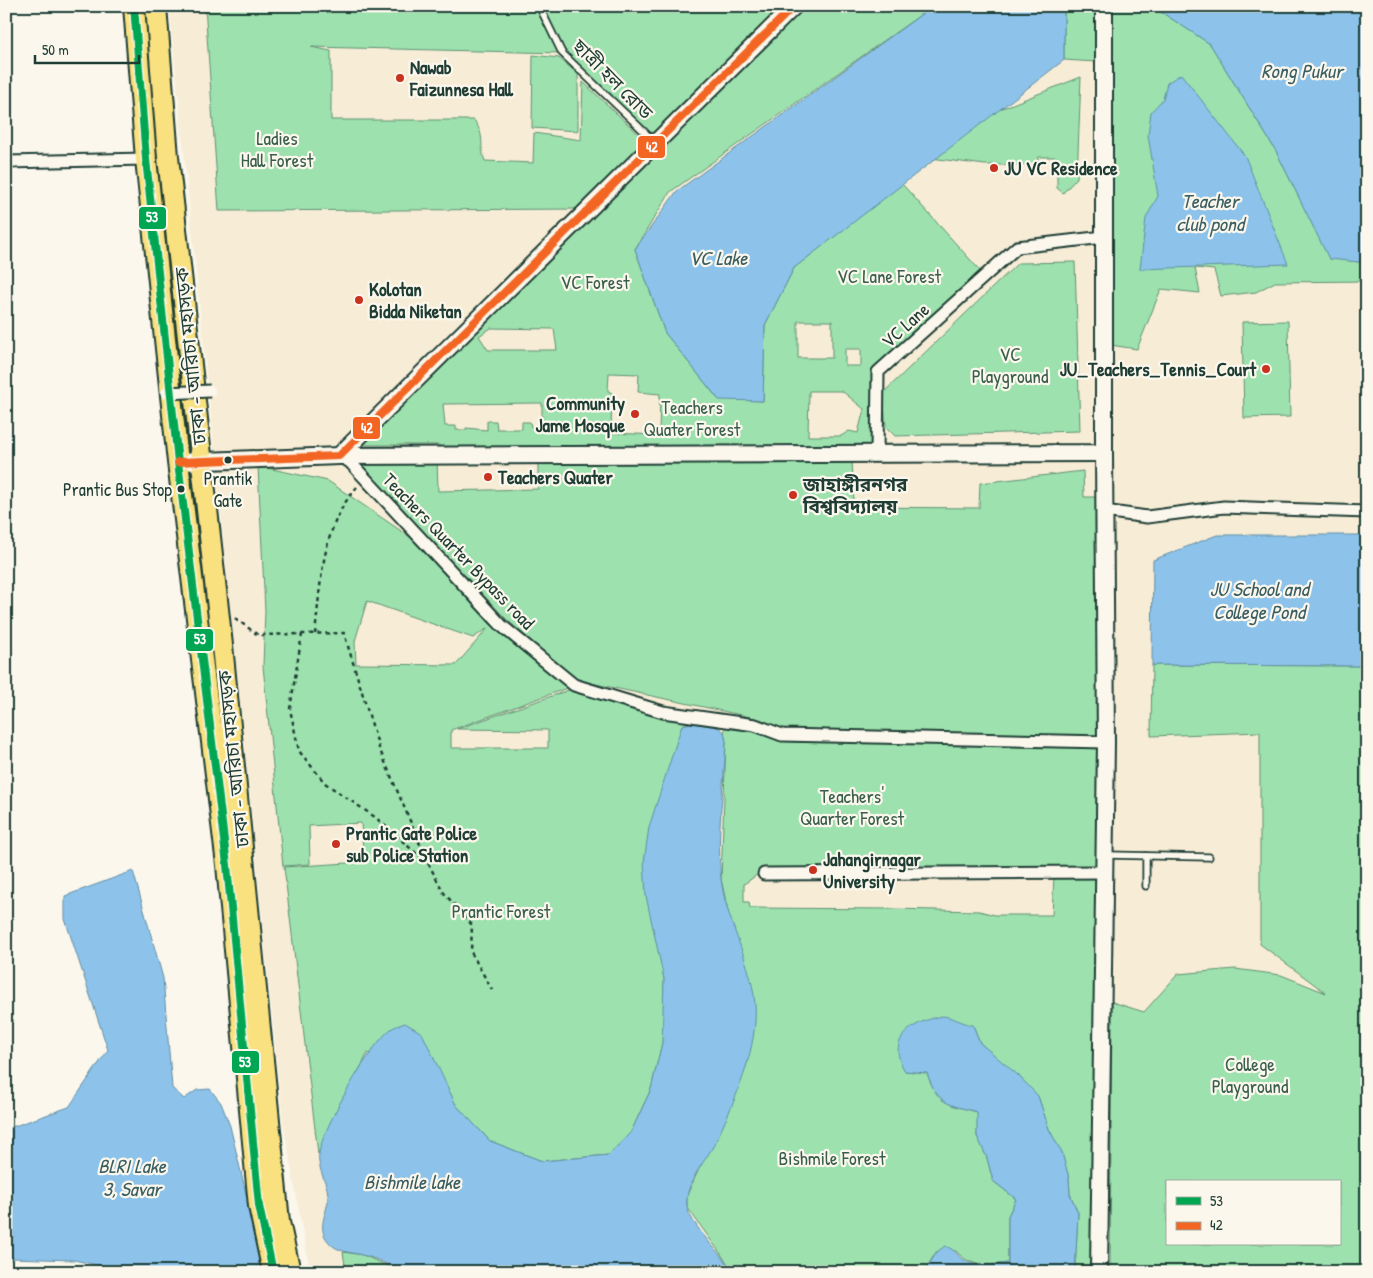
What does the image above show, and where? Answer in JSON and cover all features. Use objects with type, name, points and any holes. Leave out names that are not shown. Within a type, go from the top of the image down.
[{"type":"highway","name":"ঢাকা - আরিচা মহাসড়ক","points":[[134,6],[146,159],[178,462],[227,864],[259,1206],[273,1272]]},
{"type":"highway","name":"ঢাকা - আরিচা মহাসড়ক","points":[[156,6],[169,166],[202,462],[279,1222],[290,1272]]},
{"type":"street","points":[[339,456],[794,6]]},
{"type":"street","points":[[1099,1272],[1106,742],[1104,6]]},
{"type":"street","points":[[6,162],[146,159]]},
{"type":"street","name":"VC Lane","points":[[877,454],[878,372],[1017,247],[1104,237]]},
{"type":"street","points":[[166,393],[210,391]]},
{"type":"street","points":[[178,462],[339,456],[1104,453]]},
{"type":"street","name":"Teachers Quarter Bypass road","points":[[339,456],[350,462],[502,626],[574,685],[663,712],[755,725],[782,735],[1106,742]]},
{"type":"street","points":[[1104,512],[1147,517],[1224,507],[1367,512]]},
{"type":"street","points":[[764,874],[1104,872]]},
{"type":"lane","name":"ছাত্রী হল রোড","points":[[542,6],[542,12],[562,53],[656,143]]},
{"type":"lane","points":[[1104,855],[1209,857]]},
{"type":"lane","points":[[1146,856],[1146,886]]},
{"type":"path","points":[[315,634],[323,564],[331,528],[346,499],[364,478]]},
{"type":"path","points":[[235,618],[258,635],[344,633],[378,748],[428,863],[444,893],[472,925],[471,952],[492,990]]},
{"type":"path","points":[[302,634],[290,709],[299,751],[326,783],[375,817],[428,863]]},
{"type":"shaded area","name":"Jahangirnagar University","points":[[169,6],[1367,6],[1367,1272],[310,1272],[283,1122]]},
{"type":"green space","name":"Ladies Hall Forest","points":[[205,6],[539,6],[539,14],[557,44],[542,6],[794,6],[656,143],[562,53],[311,47],[331,51],[331,120],[474,120],[480,132],[485,161],[533,163],[534,133],[581,140],[583,82],[647,142],[581,209],[219,211]]},
{"type":"green space","points":[[802,6],[933,6],[670,192],[635,249],[665,333],[718,399],[763,401],[765,325],[794,268],[902,184],[985,276],[878,372],[877,448],[439,450],[439,445],[363,445]],"holes":[[[798,321],[832,321],[832,358],[798,358]],[[491,328],[554,329],[557,350],[488,350],[479,336]],[[845,349],[861,349],[861,366],[845,366]],[[609,373],[639,374],[638,392],[660,394],[659,435],[611,433],[612,393],[608,391]],[[809,391],[842,391],[864,409],[858,433],[849,431],[841,436],[808,436]],[[542,403],[542,427],[531,427],[530,422],[522,422],[522,429],[497,429],[496,421],[487,421],[487,430],[466,428],[466,430],[456,430],[456,426],[445,426],[443,404]]]},
{"type":"green space","points":[[1064,6],[1096,6],[1096,62],[1064,60]]},
{"type":"green space","points":[[1104,6],[1152,6],[1210,44],[1276,151],[1329,258],[1359,262],[1367,257],[1367,281],[1275,282],[1256,292],[1221,296],[1214,270],[1195,268],[1200,293],[1161,289],[1137,349],[1110,345]]},
{"type":"green space","points":[[533,55],[559,58],[578,74],[578,131],[532,128]]},
{"type":"green space","points":[[1081,77],[1077,178],[1063,193],[1057,188],[1057,157],[1038,157],[1038,165],[985,165],[915,156],[957,126]]},
{"type":"green space","name":"VC Playground","points":[[1075,262],[1080,431],[895,436],[886,427],[883,393],[1018,263]]},
{"type":"green space","name":"JU_Teachers_Tennis_Court","points":[[1288,321],[1290,417],[1244,418],[1242,322]]},
{"type":"green space","points":[[437,457],[438,491],[538,489],[538,464],[852,458],[854,507],[979,508],[980,483],[1083,471],[1084,497],[1099,497],[1103,737],[1081,735],[911,740],[797,736],[760,719],[577,680],[506,619],[425,533],[349,459]]},
{"type":"green space","name":"Prantic Forest","points":[[258,466],[328,481],[410,537],[491,625],[570,687],[451,730],[451,748],[548,748],[548,730],[457,729],[569,690],[691,723],[682,725],[659,951],[664,979],[662,1043],[651,1089],[631,1132],[609,1155],[542,1161],[490,1141],[456,1105],[443,1079],[368,1053],[332,1122],[318,1154],[284,867],[364,862],[361,823],[309,826],[310,864],[283,866],[263,666],[265,611]],"holes":[[[367,601],[473,638],[488,628],[456,665],[356,664],[355,641]]]},
{"type":"green space","name":"College Playground","points":[[1152,665],[1367,666],[1367,1272],[1110,1272],[1112,1002],[1144,1012],[1178,974],[1235,969],[1281,975],[1326,993],[1260,944],[1260,732],[1151,736]]},
{"type":"green space","name":"Bishmile Forest","points":[[728,722],[782,735],[793,742],[1104,744],[1102,870],[764,870],[744,884],[744,902],[749,902],[750,908],[893,909],[979,911],[995,915],[1052,915],[1054,876],[1104,872],[1099,1272],[1075,1272],[1078,1213],[1070,1194],[1069,1178],[1062,1154],[1049,1129],[1038,1096],[980,1043],[973,1025],[905,1071],[927,1073],[935,1091],[945,1102],[978,1112],[977,1136],[987,1158],[993,1181],[1016,1199],[1008,1216],[1008,1263],[986,1265],[974,1263],[956,1251],[936,1252],[924,1272],[730,1272],[728,1264],[687,1207],[687,1195],[704,1158],[715,1143],[746,1063],[728,911],[721,879],[726,742],[724,732]]},
{"type":"green space","points":[[343,1252],[363,1255],[401,1272],[346,1272]]},
{"type":"water","name":"VC Lake","points":[[933,6],[1064,6],[1064,60],[794,268],[765,325],[763,401],[719,400],[665,333],[635,249],[677,191]]},
{"type":"water","name":"Rong Pukur","points":[[1152,6],[1367,6],[1367,257],[1359,262],[1329,259],[1276,151],[1210,44]]},
{"type":"water","name":"Teacher club pond","points":[[1181,74],[1245,156],[1288,264],[1140,269],[1146,218],[1158,196],[1148,135],[1151,112],[1163,99],[1167,83]]},
{"type":"water","name":"JU School and College Pond","points":[[1217,535],[1367,535],[1367,666],[1152,665],[1153,560]]},
{"type":"water","name":"Bishmile lake","points":[[691,723],[718,727],[724,732],[726,742],[719,846],[721,879],[729,915],[748,968],[755,1004],[753,1037],[741,1083],[716,1141],[692,1180],[687,1197],[687,1206],[693,1220],[728,1265],[730,1272],[401,1272],[372,1258],[344,1251],[331,1245],[323,1231],[328,1195],[319,1165],[322,1141],[338,1107],[371,1051],[391,1029],[405,1023],[422,1033],[456,1105],[490,1141],[542,1161],[609,1155],[631,1132],[651,1089],[662,1043],[664,979],[646,896],[644,862],[649,827],[682,725]]},
{"type":"water","name":"BLRI Lake 3, Savar","points":[[133,871],[163,978],[172,1088],[184,1099],[197,1090],[210,1089],[221,1103],[230,1126],[260,1252],[257,1272],[115,1272],[111,1268],[74,1260],[11,1258],[6,1266],[6,1129],[69,1107],[108,1050],[65,919],[65,896]]},
{"type":"water","points":[[942,1016],[973,1025],[980,1043],[1019,1076],[1038,1096],[1049,1129],[1062,1153],[1069,1178],[1070,1194],[1078,1213],[1075,1272],[924,1272],[937,1252],[945,1246],[969,1263],[986,1265],[1008,1263],[1008,1216],[1016,1199],[993,1181],[987,1158],[977,1136],[977,1112],[945,1102],[935,1091],[927,1073],[905,1071],[900,1060],[898,1050],[900,1041],[905,1034],[921,1023]]},
{"type":"transit line","name":"53","points":[[134,6],[146,159],[178,462],[227,865],[259,1206],[273,1272]]},
{"type":"transit line","name":"42","points":[[178,462],[339,456],[794,6]]},
{"type":"place","name":"Nawab Faizunnesa Hall","points":[[400,78]]},
{"type":"place","name":"JU VC Residence","points":[[994,168]]},
{"type":"place","name":"Kolotan Bidda Niketan","points":[[359,300]]},
{"type":"place","name":"JU_Teachers_Tennis_Court","points":[[1266,369]]},
{"type":"place","name":"Community Jame Mosque","points":[[635,414]]},
{"type":"place","name":"Prantik Gate","points":[[228,460]]},
{"type":"place","name":"Teachers Quater","points":[[488,477]]},
{"type":"place","name":"Prantic Bus Stop","points":[[181,489]]},
{"type":"place","name":"জাহাঙ্গীরনগর বিশ্ববিদ্যালয়","points":[[793,495]]},
{"type":"place","name":"Prantic Gate Police sub Police Station","points":[[336,844]]},
{"type":"place","name":"Jahangirnagar University","points":[[813,870]]},
{"type":"park label","name":"VC Lane Forest","points":[[889,276]]},
{"type":"park label","name":"VC Forest","points":[[595,282]]},
{"type":"park label","name":"Teachers Quater Forest","points":[[692,418]]},
{"type":"park label","name":"Teachers' Quarter Forest","points":[[852,807]]}]
